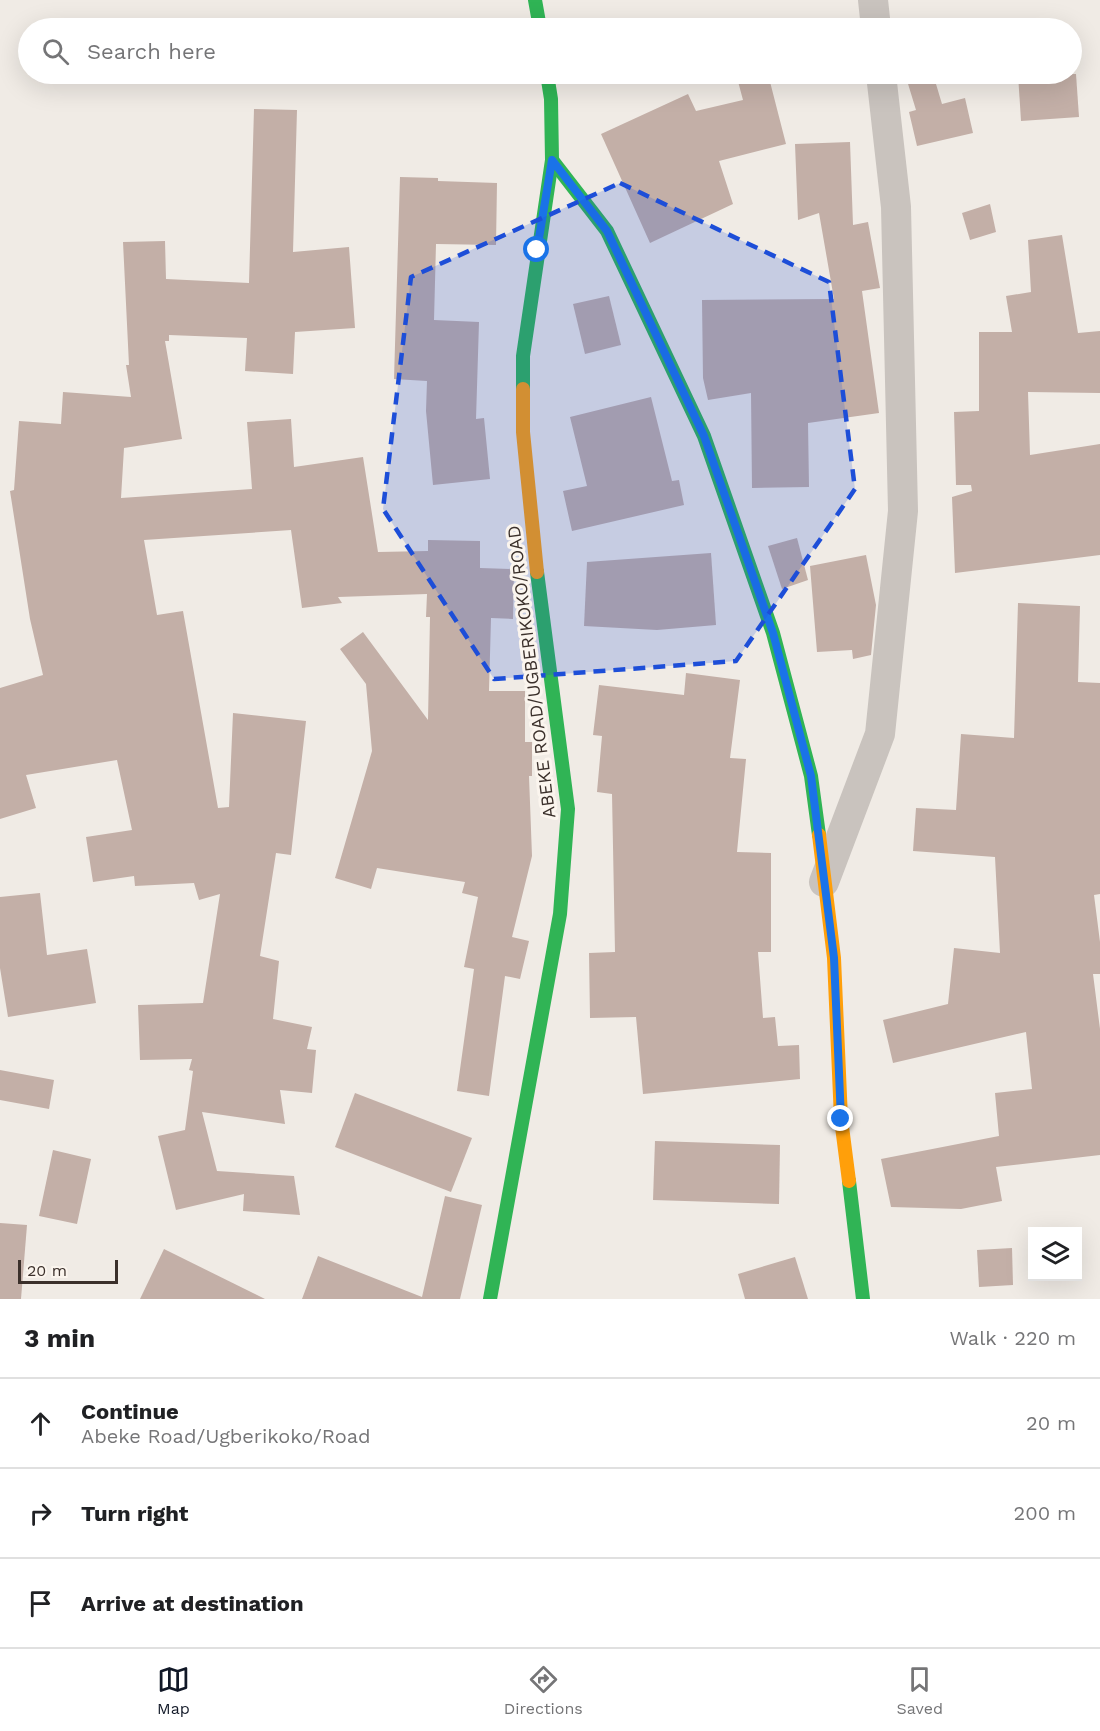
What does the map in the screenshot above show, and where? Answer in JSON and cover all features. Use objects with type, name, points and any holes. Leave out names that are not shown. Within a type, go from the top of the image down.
[{"type":"street","points":[[535,0],[538,18]]},
{"type":"street","points":[[873,0],[875,18]]},
{"type":"street","name":"ABEKE ROAD/UGBERIKOKO/ROAD","points":[[490,1299],[560,914],[568,809],[552,675],[532,543],[523,432],[523,356],[552,160],[549,84]]},
{"type":"street","points":[[824,882],[880,734],[903,511],[896,207],[882,84]]},
{"type":"street","points":[[552,160],[607,231],[704,436],[773,633],[811,776],[834,958],[841,1119],[863,1299]]},
{"type":"highlighted area","points":[[620,183],[829,282],[855,489],[736,661],[494,679],[383,509],[411,277]]},
{"type":"building","points":[[739,84],[771,84],[786,144],[719,161],[733,204],[650,243],[601,134],[688,94],[696,111],[743,100]]},
{"type":"building","points":[[908,84],[936,84],[942,104],[965,98],[973,133],[917,146],[909,112],[916,110]]},
{"type":"building","points":[[1019,84],[1077,84],[1079,117],[1021,121]]},
{"type":"building","points":[[254,109],[297,110],[293,252],[349,247],[355,328],[295,332],[293,374],[245,371],[247,338],[169,335],[169,341],[165,341],[182,439],[124,448],[121,498],[252,489],[247,422],[291,419],[294,467],[363,457],[378,552],[428,551],[428,540],[480,541],[480,568],[514,569],[513,619],[491,618],[489,691],[525,691],[525,742],[532,742],[532,776],[529,776],[532,856],[512,937],[529,941],[520,979],[505,976],[489,1096],[457,1091],[474,969],[464,967],[478,897],[462,893],[465,882],[377,868],[371,889],[335,878],[372,751],[366,684],[340,649],[363,632],[428,720],[430,617],[426,617],[427,594],[338,597],[342,603],[302,608],[291,530],[144,540],[157,615],[183,611],[218,808],[229,807],[233,713],[306,721],[291,855],[276,853],[260,956],[279,961],[273,1019],[312,1027],[307,1049],[316,1050],[312,1093],[280,1090],[285,1124],[202,1112],[217,1171],[294,1176],[300,1215],[243,1211],[244,1194],[176,1210],[158,1136],[185,1130],[193,1071],[189,1070],[192,1059],[140,1060],[138,1005],[203,1003],[220,894],[199,900],[194,883],[135,886],[134,876],[93,882],[86,837],[132,830],[117,760],[26,775],[36,808],[0,819],[0,688],[43,675],[30,619],[10,491],[14,490],[19,421],[61,424],[63,392],[131,397],[126,365],[129,365],[123,242],[165,241],[166,279],[249,283]]},
{"type":"building","points":[[850,142],[853,225],[868,222],[880,288],[862,291],[879,413],[808,423],[809,487],[752,488],[751,393],[708,400],[703,378],[702,300],[834,299],[819,213],[798,220],[795,144]]},
{"type":"building","points":[[400,177],[497,183],[496,245],[436,244],[434,320],[479,322],[476,419],[484,418],[490,479],[433,485],[426,411],[427,381],[394,379]]},
{"type":"building","points":[[990,204],[996,232],[970,240],[962,213]]},
{"type":"building","points":[[1062,235],[1078,333],[1100,331],[1100,393],[1028,392],[1030,455],[1100,444],[1100,555],[955,573],[952,497],[972,491],[971,485],[956,485],[954,412],[979,411],[979,332],[1012,332],[1006,296],[1031,292],[1028,240]]},
{"type":"building","points":[[609,296],[621,345],[585,354],[573,304]]},
{"type":"building","points":[[651,397],[672,481],[679,480],[684,505],[572,531],[563,491],[587,486],[570,417]]},
{"type":"building","points":[[797,538],[808,580],[782,589],[768,546]]},
{"type":"building","points":[[711,553],[716,625],[657,630],[584,626],[587,562]]},
{"type":"building","points":[[866,555],[876,605],[871,655],[853,659],[852,650],[817,652],[810,566]]},
{"type":"building","points":[[1018,603],[1080,606],[1078,682],[1100,683],[1100,894],[1094,895],[1100,942],[1100,974],[1093,974],[1100,1029],[1100,1155],[996,1167],[1002,1201],[961,1209],[891,1207],[881,1159],[999,1136],[995,1093],[1032,1089],[1026,1032],[893,1063],[883,1020],[948,1004],[954,948],[1000,953],[995,857],[913,851],[916,808],[956,810],[961,734],[1014,738]]},
{"type":"building","points":[[686,673],[740,680],[730,758],[746,759],[737,852],[771,853],[771,952],[758,952],[763,1018],[775,1017],[778,1046],[799,1045],[800,1079],[643,1094],[636,1017],[590,1018],[589,953],[615,952],[612,794],[597,792],[602,736],[593,735],[599,685],[684,695]]},
{"type":"building","points":[[40,893],[47,955],[87,949],[96,1003],[8,1017],[0,968],[0,897]]},
{"type":"building","points":[[0,1070],[54,1080],[49,1109],[0,1100]]},
{"type":"building","points":[[355,1093],[472,1138],[451,1192],[335,1147]]},
{"type":"building","points":[[655,1141],[780,1145],[779,1204],[653,1200]]},
{"type":"building","points":[[53,1150],[91,1159],[77,1224],[39,1216]]},
{"type":"building","points":[[445,1196],[482,1205],[460,1299],[302,1299],[318,1256],[422,1297]]},
{"type":"building","points":[[0,1223],[27,1225],[21,1299],[0,1299]]},
{"type":"building","points":[[1012,1248],[1013,1285],[979,1287],[977,1250]]},
{"type":"building","points":[[164,1249],[265,1299],[140,1299]]},
{"type":"building","points":[[795,1257],[808,1299],[745,1299],[738,1274]]},
{"type":"traffic: fast","points":[[535,0],[538,18]]},
{"type":"traffic: fast","points":[[523,389],[523,356],[552,160],[549,84]]},
{"type":"traffic: fast","points":[[552,160],[607,231],[704,436],[773,633],[811,776],[819,835]]},
{"type":"traffic: fast","points":[[490,1299],[560,914],[568,809],[537,572]]},
{"type":"traffic: fast","points":[[849,1181],[863,1299]]},
{"type":"traffic: slow","points":[[523,389],[523,432],[537,572]]},
{"type":"traffic: slow","points":[[819,835],[834,958],[841,1119],[849,1181]]},
{"type":"route","points":[[537,250],[552,160],[607,231],[704,436],[773,633],[811,776],[834,958],[841,1119]]}]
